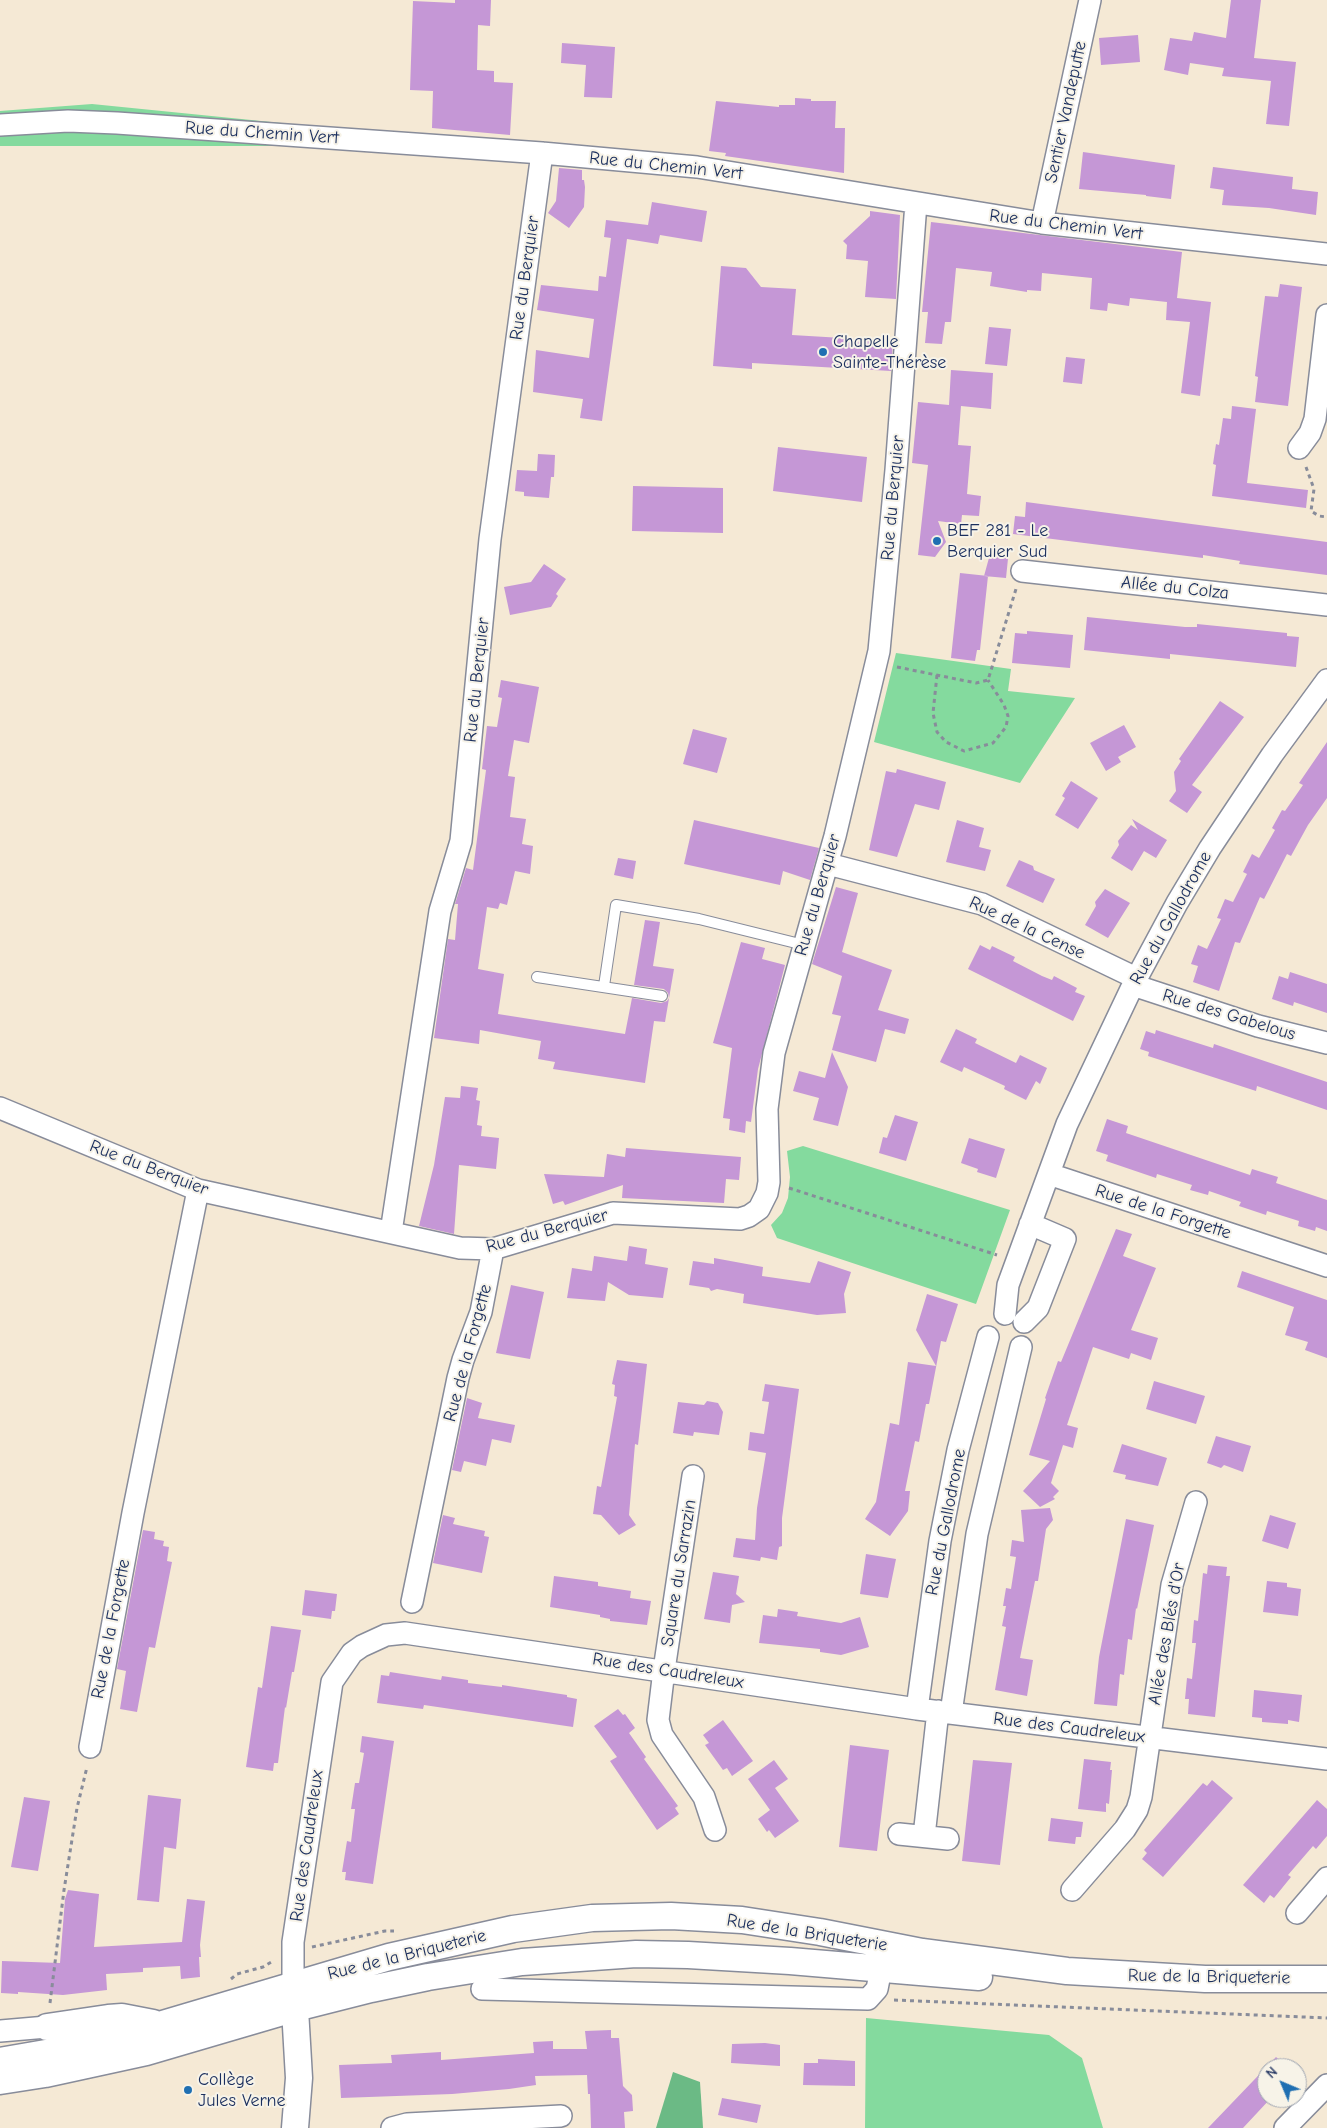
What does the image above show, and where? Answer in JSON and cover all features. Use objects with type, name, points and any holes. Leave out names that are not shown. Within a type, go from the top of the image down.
[{"type":"street","name":"Sentier Vandeputte","points":[[1042,223],[1090,0]]},
{"type":"street","name":"Rue du Chemin Vert","points":[[0,125],[68,121],[117,122],[542,154],[711,169],[1042,223],[1327,254]]},
{"type":"street","name":"Rue du Berquier","points":[[391,1232],[440,911],[461,841],[490,540],[542,154]]},
{"type":"street","name":"Rue du Berquier","points":[[0,1108],[198,1190],[460,1248],[493,1249],[613,1213],[740,1219],[749,1216],[759,1209],[767,1193],[769,1182],[767,1109],[771,1072],[779,1032],[828,864],[876,662],[882,629],[916,203]]},
{"type":"street","points":[[1299,448],[1310,432],[1315,420],[1327,315]]},
{"type":"street","name":"Allée du Colza","points":[[1022,571],[1327,604]]},
{"type":"street","name":"Rue du Gallodrome","points":[[1049,1174],[1079,1098],[1134,982],[1177,903],[1210,848],[1272,755],[1327,680]]},
{"type":"street","name":"Rue de la Cense","points":[[828,864],[982,904],[1134,982]]},
{"type":"street","name":"Rue des Gabelous","points":[[1134,982],[1258,1026],[1327,1043]]},
{"type":"street","points":[[1030,1224],[1065,1239],[1038,1308],[1014,1318],[993,1320],[989,1326],[988,1337],[993,1346],[1002,1352],[1012,1352],[1021,1347],[1027,1335],[1014,1318],[1006,1292],[1016,1261],[1030,1224],[1049,1174]]},
{"type":"street","name":"Rue de la Forgette","points":[[1049,1174],[1327,1266]]},
{"type":"street","name":"Rue de la Forgette","points":[[90,1747],[133,1513],[198,1190]]},
{"type":"street","name":"Rue de la Forgette","points":[[412,1602],[458,1378],[481,1312],[493,1249]]},
{"type":"street","name":"Rue du Gallodrome","points":[[935,1711],[940,1541],[958,1450],[988,1337]]},
{"type":"street","name":"Rue du Gallodrome","points":[[935,1711],[1021,1347]]},
{"type":"street","name":"Square du Sarrazin","points":[[693,1476],[658,1720],[662,1736],[704,1797],[715,1830]]},
{"type":"street","name":"Allée des Blés d'Or","points":[[1072,1890],[1125,1829],[1138,1810],[1172,1585],[1196,1502]]},
{"type":"street","name":"Rue des Caudreleux","points":[[295,1996],[293,1942],[330,1693],[337,1673],[352,1653],[374,1639],[386,1635],[406,1633],[935,1711],[1327,1759]]},
{"type":"street","points":[[924,1836],[935,1711]]},
{"type":"street","points":[[899,1834],[948,1839]]},
{"type":"street","points":[[1297,1913],[1327,1878]]},
{"type":"street","name":"Rue de la Briqueterie","points":[[295,1996],[389,1957],[482,1935],[592,1918],[671,1916],[707,1917],[779,1925],[952,1956],[1014,1965],[1103,1974],[1205,1979],[1327,1979]]},
{"type":"street","points":[[851,1938],[881,1968],[896,1960],[931,1961],[952,1956]]},
{"type":"street","name":"Rue de la Briqueterie","points":[[295,1996],[514,1963],[584,1956],[636,1954],[721,1957],[1036,1981],[1327,1996]]},
{"type":"street","name":"Rue de la Briqueterie","points":[[868,1999],[877,1989],[881,1968]]},
{"type":"street","points":[[482,1989],[868,1999]]},
{"type":"street","points":[[1,2068],[92,2045],[162,2024],[295,1996]]},
{"type":"street","points":[[1,2068],[28,2077],[146,2052],[295,1996]]},
{"type":"street","points":[[295,1996],[299,2078],[295,2128]]},
{"type":"street","points":[[1,2068],[1,2031],[122,2017],[162,2024]]},
{"type":"street","points":[[1285,2128],[1327,2085]]},
{"type":"street","points":[[392,2128],[407,2124],[561,2116]]},
{"type":"lane","points":[[604,986],[616,905],[699,919],[804,945]]},
{"type":"lane","points":[[537,977],[662,996]]},
{"type":"path","points":[[1299,448],[1314,489],[1311,511],[1327,518]]},
{"type":"path","points":[[936,675],[933,712],[937,732],[946,742],[964,751],[993,743],[1006,727],[1008,716],[1004,705],[988,680],[1022,571]]},
{"type":"path","points":[[876,662],[976,683],[988,680]]},
{"type":"path","points":[[769,1182],[1016,1261]]},
{"type":"path","points":[[47,2027],[76,1808],[90,1747]]},
{"type":"path","points":[[868,1999],[1327,2018]]},
{"type":"green space","points":[[92,104],[301,125],[303,146],[0,146],[0,111]]},
{"type":"green space","points":[[896,653],[1011,669],[1008,691],[1075,698],[1020,783],[874,742]]},
{"type":"green space","points":[[803,1146],[1010,1210],[976,1304],[777,1238],[771,1225],[782,1213],[788,1198],[790,1177],[787,1151]]},
{"type":"green space","points":[[866,2018],[1049,2035],[1082,2058],[1103,2128],[865,2128]]},
{"type":"green space","points":[[673,2072],[700,2082],[703,2128],[656,2128]]},
{"type":"building","points":[[455,0],[491,0],[490,26],[478,25],[477,70],[494,71],[494,82],[513,83],[510,135],[432,128],[433,91],[410,90],[413,1],[455,3]]},
{"type":"building","points":[[1231,0],[1261,0],[1254,58],[1296,62],[1289,126],[1266,124],[1271,81],[1222,76],[1224,68],[1190,63],[1188,75],[1164,70],[1170,38],[1192,41],[1194,32],[1226,38]]},
{"type":"building","points":[[1138,35],[1140,62],[1101,65],[1099,38]]},
{"type":"building","points":[[562,43],[615,47],[612,98],[584,97],[586,65],[561,63]]},
{"type":"building","points":[[795,98],[811,99],[811,101],[836,101],[835,128],[845,128],[844,173],[725,156],[726,153],[709,151],[716,101],[779,107],[779,105],[795,105]]},
{"type":"building","points":[[1083,152],[1175,165],[1171,199],[1079,189]]},
{"type":"building","points":[[1213,167],[1293,177],[1292,189],[1318,192],[1316,215],[1269,208],[1222,205],[1224,190],[1210,188]]},
{"type":"building","points":[[559,168],[582,170],[582,180],[584,180],[584,207],[569,228],[548,213],[556,201]]},
{"type":"building","points":[[652,202],[707,211],[702,242],[660,235],[658,244],[627,239],[602,421],[580,418],[583,399],[533,392],[536,350],[589,358],[594,319],[537,310],[541,285],[598,291],[599,276],[606,277],[611,238],[604,237],[606,220],[648,225]]},
{"type":"building","points":[[870,211],[900,215],[896,299],[865,297],[868,261],[846,259],[847,245],[843,241],[870,216]]},
{"type":"building","points":[[931,222],[1182,252],[1177,298],[1211,302],[1200,396],[1181,393],[1190,322],[1166,320],[1167,302],[1130,298],[1129,306],[1108,303],[1107,311],[1090,309],[1092,278],[1042,273],[1041,291],[1027,290],[1027,292],[990,286],[992,272],[956,268],[951,322],[945,322],[942,344],[925,343],[928,312],[922,312]]},
{"type":"building","points":[[721,266],[746,268],[761,287],[796,289],[792,335],[893,341],[891,371],[752,363],[752,369],[713,366]]},
{"type":"building","points":[[1280,284],[1302,287],[1288,406],[1255,402],[1258,377],[1255,376],[1265,296],[1278,297]]},
{"type":"building","points":[[989,327],[1011,329],[1007,366],[985,364]]},
{"type":"building","points":[[1066,357],[1085,359],[1082,384],[1063,382]]},
{"type":"building","points":[[951,370],[993,373],[991,409],[961,406],[958,445],[971,446],[967,494],[981,496],[979,516],[962,515],[961,524],[938,521],[946,542],[935,557],[918,555],[928,465],[912,463],[918,402],[949,405]]},
{"type":"building","points":[[1232,406],[1256,409],[1247,483],[1308,490],[1306,508],[1212,496],[1216,465],[1213,464],[1216,444],[1219,445],[1223,418],[1231,419]]},
{"type":"building","points":[[778,447],[867,457],[862,502],[773,491]]},
{"type":"building","points":[[538,454],[555,455],[554,477],[551,477],[549,498],[524,496],[524,492],[515,491],[517,470],[537,471]]},
{"type":"building","points":[[633,486],[723,488],[723,533],[632,531]]},
{"type":"building","points":[[1026,502],[1327,542],[1327,575],[1239,564],[1240,561],[1203,555],[1203,558],[1013,534],[1015,516],[1025,517]]},
{"type":"building","points":[[992,547],[1009,549],[1006,578],[984,576]]},
{"type":"building","points":[[544,564],[566,579],[556,594],[558,596],[551,607],[510,615],[504,587],[531,582]]},
{"type":"building","points":[[960,573],[988,576],[980,650],[977,650],[975,661],[951,658]]},
{"type":"building","points":[[1087,617],[1185,627],[1197,627],[1197,624],[1287,633],[1287,636],[1299,637],[1296,667],[1170,654],[1170,659],[1084,650]]},
{"type":"building","points":[[1027,631],[1073,635],[1070,668],[1012,663],[1015,633],[1027,634]]},
{"type":"building","points":[[501,680],[539,687],[529,743],[514,740],[508,776],[515,777],[510,817],[526,819],[522,844],[533,846],[530,874],[515,871],[507,905],[500,903],[498,909],[487,907],[478,969],[504,974],[498,1014],[625,1034],[632,998],[661,1003],[669,998],[668,993],[664,989],[634,985],[645,920],[660,922],[653,966],[674,969],[665,1022],[654,1021],[645,1083],[553,1069],[555,1062],[538,1059],[541,1041],[480,1030],[479,1044],[434,1038],[448,939],[455,940],[458,904],[455,904],[466,868],[473,870],[486,770],[482,769],[487,726],[497,727],[502,698],[498,697]]},
{"type":"building","points":[[1220,701],[1244,717],[1192,785],[1202,792],[1187,813],[1169,801],[1176,791],[1174,772],[1181,761],[1179,759]]},
{"type":"building","points":[[1124,725],[1136,747],[1118,757],[1121,762],[1106,771],[1090,743]]},
{"type":"building","points":[[693,729],[727,738],[717,773],[683,764]]},
{"type":"building","points":[[1327,742],[1327,798],[1308,825],[1291,856],[1287,854],[1264,899],[1260,897],[1240,943],[1235,942],[1219,991],[1193,982],[1198,966],[1191,964],[1198,945],[1207,949],[1221,919],[1217,918],[1225,899],[1233,902],[1247,874],[1243,872],[1252,854],[1259,858],[1275,830],[1272,828],[1282,810],[1285,811],[1303,785],[1299,783]]},
{"type":"building","points":[[897,769],[946,782],[939,810],[915,804],[897,857],[869,850],[886,771],[896,773]]},
{"type":"building","points":[[1071,781],[1098,798],[1078,829],[1055,815],[1065,798],[1062,796]]},
{"type":"building","points":[[1132,819],[1167,840],[1156,858],[1144,851],[1132,871],[1111,858],[1119,845],[1118,841],[1131,825],[1138,830]]},
{"type":"building","points":[[694,820],[819,848],[810,880],[783,871],[780,885],[684,864]]},
{"type":"building","points":[[957,820],[984,828],[979,847],[991,850],[985,871],[946,862]]},
{"type":"building","points":[[618,858],[636,861],[633,879],[614,875]]},
{"type":"building","points":[[1019,860],[1033,866],[1034,870],[1055,879],[1043,903],[1006,886]]},
{"type":"building","points":[[836,887],[858,893],[842,952],[892,970],[878,1010],[909,1019],[905,1034],[885,1029],[876,1062],[832,1050],[841,1016],[832,1014],[842,976],[812,964]]},
{"type":"building","points":[[1105,889],[1130,903],[1108,938],[1085,925],[1096,906],[1095,902]]},
{"type":"building","points":[[741,942],[765,948],[762,959],[785,965],[758,1069],[751,1122],[746,1121],[745,1133],[729,1130],[730,1119],[723,1118],[732,1048],[713,1043]]},
{"type":"building","points":[[980,945],[990,950],[992,946],[1015,957],[1013,961],[1042,976],[1052,980],[1054,976],[1077,988],[1075,992],[1085,996],[1073,1021],[968,969]]},
{"type":"building","points":[[1290,972],[1327,984],[1327,1013],[1294,1002],[1293,1006],[1272,999],[1279,976],[1288,979]]},
{"type":"building","points":[[956,1029],[977,1039],[975,1043],[1016,1063],[1020,1055],[1047,1068],[1040,1084],[1036,1081],[1026,1100],[1004,1089],[1005,1086],[964,1067],[962,1072],[940,1062]]},
{"type":"building","points":[[1156,1030],[1213,1048],[1214,1044],[1327,1082],[1327,1110],[1257,1086],[1256,1091],[1148,1056],[1149,1052],[1140,1049],[1146,1031],[1155,1034]]},
{"type":"building","points":[[832,1052],[848,1087],[838,1126],[813,1120],[819,1098],[793,1091],[799,1071],[825,1078]]},
{"type":"building","points":[[461,1086],[478,1088],[476,1100],[480,1101],[477,1125],[482,1126],[481,1136],[499,1138],[496,1169],[459,1165],[454,1234],[419,1226],[434,1165],[445,1097],[460,1098]]},
{"type":"building","points":[[895,1115],[918,1122],[906,1161],[879,1153],[883,1137],[887,1138]]},
{"type":"building","points":[[1107,1119],[1128,1126],[1126,1133],[1250,1175],[1252,1169],[1278,1177],[1276,1183],[1327,1200],[1327,1231],[1316,1227],[1315,1231],[1298,1226],[1299,1221],[1267,1211],[1266,1215],[1239,1206],[1241,1202],[1209,1191],[1208,1195],[1190,1190],[1192,1185],[1157,1174],[1156,1178],[1106,1161],[1108,1155],[1096,1151]]},
{"type":"building","points":[[969,1138],[1005,1149],[996,1178],[977,1172],[978,1169],[961,1163]]},
{"type":"building","points":[[626,1148],[741,1157],[739,1180],[726,1179],[724,1203],[622,1198],[623,1185],[565,1205],[563,1201],[553,1204],[544,1174],[604,1177],[607,1154],[625,1157]]},
{"type":"building","points":[[1116,1229],[1132,1234],[1123,1256],[1156,1268],[1131,1330],[1158,1338],[1151,1360],[1131,1353],[1129,1359],[1093,1347],[1067,1425],[1078,1428],[1073,1448],[1063,1445],[1051,1483],[1059,1491],[1053,1497],[1055,1499],[1040,1507],[1023,1491],[1050,1461],[1029,1455],[1045,1398],[1058,1361],[1061,1362]]},
{"type":"building","points":[[629,1246],[647,1249],[645,1264],[668,1268],[663,1298],[629,1295],[608,1282],[605,1301],[567,1298],[572,1268],[592,1271],[594,1256],[627,1261]]},
{"type":"building","points":[[714,1258],[763,1267],[762,1276],[810,1283],[818,1261],[851,1272],[844,1294],[846,1313],[817,1315],[743,1303],[744,1294],[717,1289],[711,1291],[709,1288],[689,1285],[693,1261],[714,1264]]},
{"type":"building","points":[[1242,1271],[1327,1300],[1327,1358],[1305,1350],[1308,1342],[1285,1335],[1294,1307],[1237,1287]]},
{"type":"building","points":[[511,1285],[544,1292],[530,1359],[496,1353]]},
{"type":"building","points":[[927,1294],[958,1304],[946,1342],[941,1341],[929,1404],[926,1404],[919,1442],[915,1441],[905,1491],[910,1491],[908,1511],[890,1536],[865,1519],[876,1502],[890,1423],[899,1425],[908,1362],[936,1366],[916,1330]]},
{"type":"building","points":[[617,1360],[647,1364],[638,1445],[635,1444],[629,1515],[636,1525],[619,1535],[601,1515],[593,1514],[597,1486],[601,1487],[617,1397],[614,1396],[615,1385],[612,1384]]},
{"type":"building","points":[[1154,1381],[1205,1396],[1196,1424],[1146,1409]]},
{"type":"building","points":[[765,1384],[799,1389],[782,1518],[782,1546],[779,1547],[777,1560],[761,1557],[760,1561],[733,1557],[736,1538],[755,1540],[757,1508],[766,1453],[748,1450],[750,1432],[764,1434],[769,1402],[762,1401]]},
{"type":"building","points":[[467,1398],[482,1403],[478,1418],[515,1425],[511,1443],[492,1439],[486,1466],[464,1461],[461,1472],[452,1470]]},
{"type":"building","points":[[707,1401],[718,1403],[723,1412],[719,1435],[694,1432],[693,1436],[673,1433],[678,1402],[704,1405]]},
{"type":"building","points":[[1216,1436],[1251,1446],[1243,1472],[1224,1465],[1221,1468],[1207,1463]]},
{"type":"building","points":[[1122,1444],[1167,1458],[1158,1486],[1125,1479],[1126,1475],[1113,1472]]},
{"type":"building","points":[[1050,1508],[1053,1520],[1046,1529],[1038,1581],[1035,1581],[1020,1658],[1033,1660],[1027,1696],[995,1690],[1006,1627],[1002,1626],[1006,1606],[1003,1606],[1006,1588],[1011,1589],[1016,1557],[1010,1556],[1012,1540],[1024,1542],[1021,1510]]},
{"type":"building","points":[[443,1515],[455,1518],[453,1524],[485,1531],[484,1536],[489,1537],[482,1573],[433,1563]]},
{"type":"building","points":[[1270,1515],[1296,1523],[1288,1549],[1262,1541]]},
{"type":"building","points":[[1126,1519],[1154,1525],[1136,1608],[1132,1640],[1128,1639],[1124,1675],[1120,1674],[1117,1706],[1094,1704],[1099,1657]]},
{"type":"building","points":[[143,1530],[155,1532],[154,1539],[164,1541],[163,1546],[169,1547],[167,1561],[172,1562],[155,1648],[149,1647],[137,1712],[120,1709],[126,1671],[117,1669]]},
{"type":"building","points":[[866,1554],[896,1559],[888,1598],[860,1594]]},
{"type":"building","points":[[1208,1565],[1227,1567],[1226,1576],[1230,1576],[1215,1717],[1188,1714],[1189,1699],[1185,1699],[1187,1678],[1192,1679],[1196,1643],[1192,1643],[1194,1620],[1198,1621],[1203,1573],[1207,1574]]},
{"type":"building","points":[[713,1572],[739,1576],[736,1594],[745,1602],[732,1605],[730,1623],[704,1619]]},
{"type":"building","points":[[554,1576],[598,1582],[598,1586],[631,1591],[630,1598],[651,1601],[647,1625],[610,1621],[610,1619],[600,1617],[600,1615],[550,1607]]},
{"type":"building","points":[[1267,1581],[1287,1583],[1287,1587],[1301,1589],[1298,1616],[1263,1612]]},
{"type":"building","points":[[305,1590],[337,1594],[335,1611],[332,1611],[331,1619],[302,1615]]},
{"type":"building","points":[[778,1609],[798,1612],[797,1616],[841,1623],[860,1617],[869,1647],[841,1655],[820,1652],[820,1649],[759,1643],[763,1615],[777,1617]]},
{"type":"building","points":[[271,1626],[301,1630],[294,1672],[292,1672],[285,1707],[278,1763],[274,1763],[273,1771],[246,1767],[258,1687],[262,1688]]},
{"type":"building","points":[[390,1672],[441,1680],[442,1676],[468,1680],[468,1683],[502,1687],[502,1685],[567,1695],[567,1697],[577,1699],[573,1727],[424,1705],[423,1709],[377,1703],[381,1675],[389,1676]]},
{"type":"building","points":[[1254,1690],[1302,1695],[1299,1722],[1288,1720],[1288,1724],[1262,1722],[1262,1718],[1252,1717]]},
{"type":"building","points":[[618,1709],[623,1715],[625,1714],[635,1728],[629,1733],[646,1757],[644,1759],[678,1806],[675,1808],[679,1814],[657,1830],[610,1761],[617,1757],[594,1726]]},
{"type":"building","points":[[723,1720],[753,1761],[732,1776],[727,1768],[723,1770],[705,1745],[709,1743],[703,1735]]},
{"type":"building","points":[[362,1736],[394,1741],[373,1884],[345,1880],[346,1872],[342,1872],[347,1841],[351,1842],[355,1809],[351,1809],[355,1783],[359,1783],[364,1753],[360,1752]]},
{"type":"building","points":[[850,1745],[889,1750],[877,1851],[839,1847]]},
{"type":"building","points":[[1084,1759],[1111,1762],[1109,1804],[1106,1803],[1106,1812],[1078,1809]]},
{"type":"building","points":[[774,1760],[788,1779],[775,1788],[799,1821],[775,1838],[769,1830],[767,1832],[758,1819],[770,1810],[748,1779]]},
{"type":"building","points":[[973,1760],[1012,1763],[1000,1865],[962,1861]]},
{"type":"building","points":[[1212,1780],[1233,1798],[1163,1877],[1142,1859],[1147,1853],[1144,1850],[1203,1783],[1207,1786]]},
{"type":"building","points":[[148,1795],[181,1799],[176,1849],[164,1847],[159,1902],[137,1900]]},
{"type":"building","points":[[24,1797],[50,1801],[38,1871],[11,1867]]},
{"type":"building","points":[[1317,1800],[1327,1809],[1327,1836],[1316,1849],[1313,1846],[1288,1875],[1291,1877],[1274,1898],[1270,1895],[1264,1903],[1243,1885]]},
{"type":"building","points":[[1051,1818],[1083,1822],[1081,1837],[1076,1837],[1075,1844],[1048,1841]]},
{"type":"building","points":[[68,1890],[99,1894],[94,1947],[182,1942],[187,1899],[205,1901],[200,1945],[201,1957],[199,1957],[200,1977],[181,1979],[180,1966],[143,1968],[143,1972],[106,1974],[107,1990],[63,1995],[18,1992],[18,1994],[1,1993],[2,1961],[60,1963],[65,1899]]},
{"type":"building","points":[[611,2030],[611,2038],[619,2038],[623,2086],[632,2095],[633,2111],[624,2112],[625,2128],[591,2128],[590,2094],[588,2094],[587,2075],[535,2076],[536,2085],[509,2089],[452,2094],[341,2098],[339,2065],[392,2063],[391,2055],[441,2052],[441,2060],[534,2053],[533,2042],[553,2041],[553,2049],[587,2049],[585,2031]]},
{"type":"building","points":[[765,2043],[780,2045],[780,2066],[731,2063],[732,2044]]},
{"type":"building","points":[[818,2059],[855,2061],[855,2086],[803,2085],[804,2063],[818,2063]]},
{"type":"building","points":[[1257,2077],[1257,2108],[1262,2108],[1243,2128],[1208,2128]]},
{"type":"building","points":[[722,2098],[761,2105],[757,2123],[718,2115]]},
{"type":"place","name":"Chapelle Sainte-Thérèse","points":[[823,352]]},
{"type":"place","name":"BEF 281 - Le Berquier Sud","points":[[937,541]]},
{"type":"place","name":"Collège Jules Verne","points":[[188,2090]]}]
